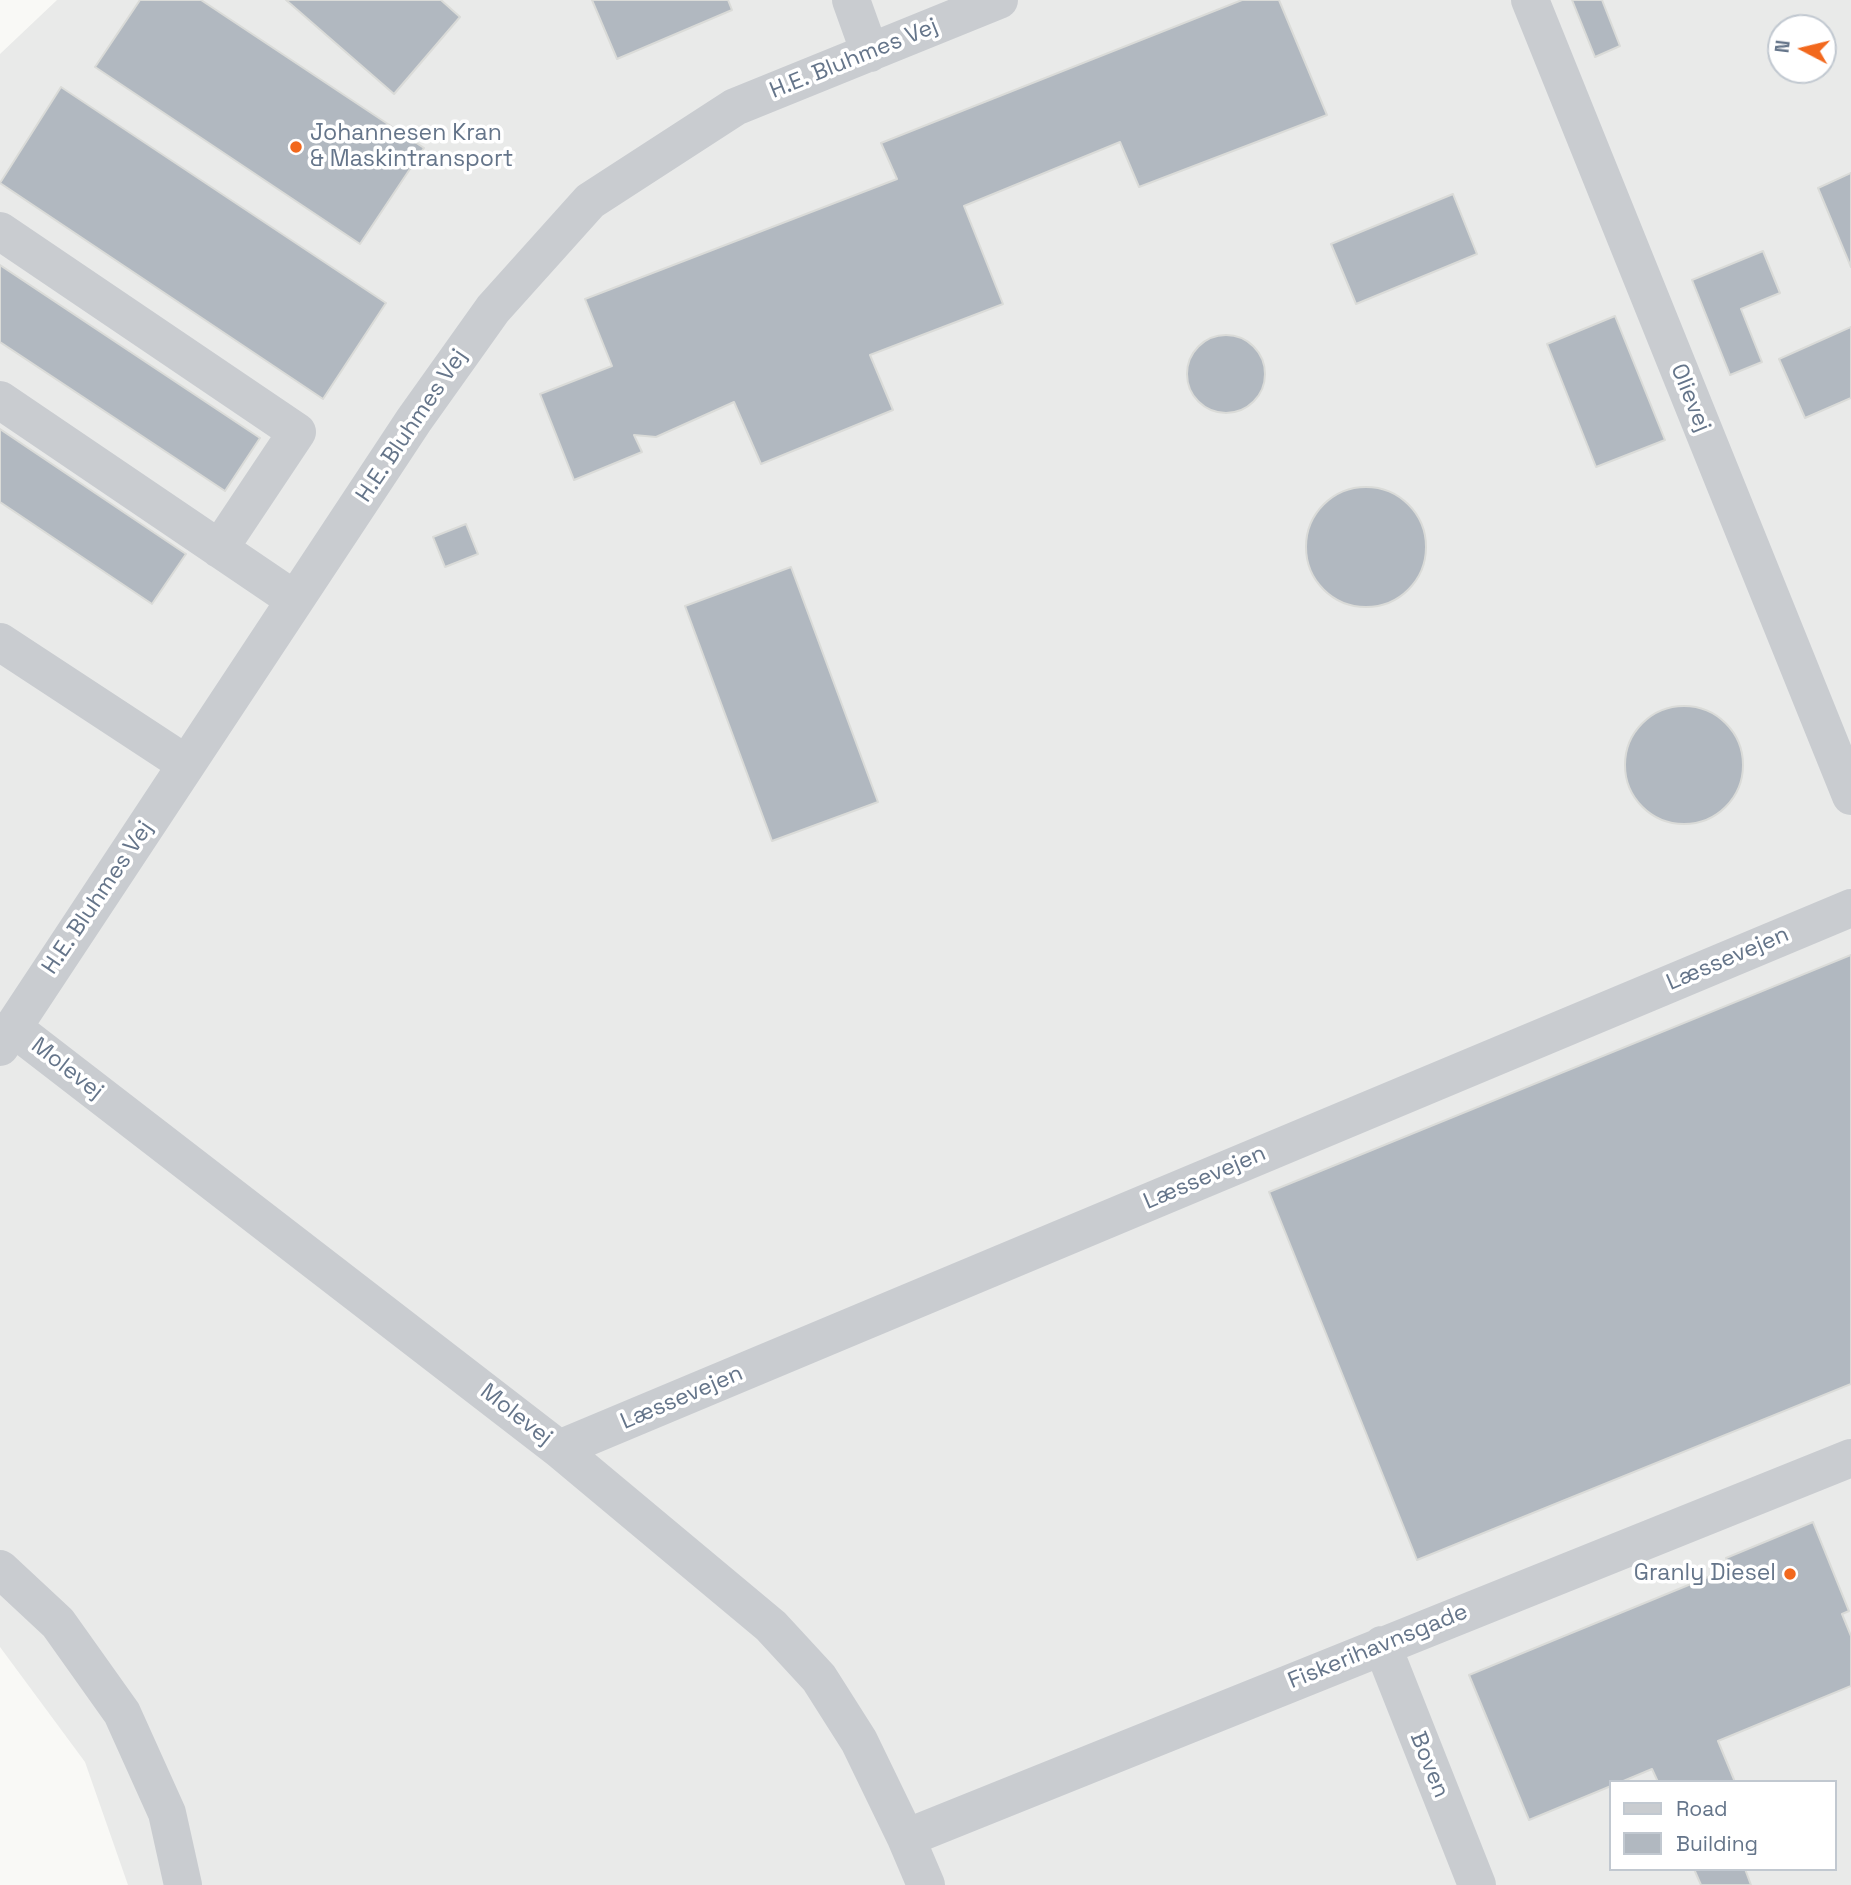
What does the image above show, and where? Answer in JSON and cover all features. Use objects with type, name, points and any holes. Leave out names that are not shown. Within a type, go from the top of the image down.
[{"type":"street","points":[[850,0],[870,53]]},
{"type":"street","name":"H.E. Bluhmes Vej","points":[[3,1042],[414,420],[493,309],[590,201],[735,107],[999,0]]},
{"type":"street","name":"Olievej","points":[[1530,0],[1851,796]]},
{"type":"street","points":[[0,231],[297,432],[219,549]]},
{"type":"street","points":[[0,401],[295,600]]},
{"type":"street","points":[[0,642],[186,764]]},
{"type":"street","name":"Læssevejen","points":[[559,1449],[1851,908]]},
{"type":"street","name":"Molevej","points":[[3,1042],[286,1238],[559,1449],[771,1626],[819,1678],[859,1741],[926,1885]]},
{"type":"street","name":"Fiskerihavnsgade","points":[[906,1838],[1851,1458]]},
{"type":"street","points":[[0,1569],[58,1623],[122,1713],[167,1813],[183,1885]]},
{"type":"street","name":"Boven","points":[[1382,1645],[1477,1885]]},
{"type":"shaded area","points":[[57,0],[1851,0],[1851,1885],[128,1885],[85,1762],[0,1647],[0,54]]},
{"type":"building","points":[[140,0],[201,0],[424,148],[360,244],[95,67]]},
{"type":"building","points":[[286,0],[441,0],[460,17],[394,94]]},
{"type":"building","points":[[592,0],[728,0],[732,10],[617,59]]},
{"type":"building","points":[[1242,0],[1279,0],[1327,115],[1139,187],[1120,142],[964,206],[1003,304],[870,355],[893,410],[761,464],[734,402],[656,437],[634,435],[642,452],[574,480],[540,394],[612,366],[585,299],[897,179],[881,143]]},
{"type":"building","points":[[1572,0],[1602,0],[1620,46],[1595,57]]},
{"type":"building","points":[[61,87],[386,303],[323,399],[0,183]]},
{"type":"building","points":[[1851,173],[1851,267],[1818,188]]},
{"type":"building","points":[[1453,194],[1477,254],[1356,304],[1331,244]]},
{"type":"building","points":[[1763,251],[1780,293],[1741,309],[1762,362],[1730,375],[1692,280]]},
{"type":"building","points":[[0,265],[260,438],[225,491],[0,342]]},
{"type":"building","points":[[1615,316],[1665,440],[1596,467],[1547,344]]},
{"type":"building","points":[[1851,327],[1851,398],[1805,418],[1779,359]]},
{"type":"building","points":[[1226,335],[1241,338],[1253,347],[1262,359],[1265,374],[1262,389],[1253,401],[1241,410],[1226,413],[1211,410],[1199,401],[1190,389],[1187,374],[1190,359],[1199,347],[1211,338]]},
{"type":"building","points":[[0,429],[186,554],[152,604],[0,502]]},
{"type":"building","points":[[1366,487],[1389,492],[1408,505],[1421,524],[1426,547],[1421,570],[1408,589],[1389,602],[1366,607],[1343,602],[1324,589],[1311,570],[1306,547],[1311,524],[1324,505],[1343,492]]},
{"type":"building","points":[[466,524],[478,554],[445,567],[433,537]]},
{"type":"building","points":[[791,567],[878,802],[772,841],[685,606]]},
{"type":"building","points":[[1684,706],[1707,710],[1726,723],[1739,742],[1743,765],[1739,788],[1726,807],[1707,820],[1684,824],[1661,820],[1642,807],[1629,788],[1625,765],[1629,742],[1642,723],[1661,710]]},
{"type":"building","points":[[1851,955],[1851,1384],[1417,1560],[1269,1192]]},
{"type":"building","points":[[1813,1522],[1849,1611],[1842,1614],[1851,1636],[1851,1686],[1718,1741],[1734,1780],[1657,1780],[1652,1769],[1626,1780],[1610,1780],[1610,1786],[1529,1820],[1469,1675],[1730,1568],[1726,1558]]},
{"type":"building","points":[[1695,1871],[1746,1871],[1751,1885],[1701,1885]]},
{"type":"place","name":"Johannesen Kran & Maskintransport","points":[[296,147]]},
{"type":"place","name":"Granly Diesel","points":[[1790,1574]]}]
